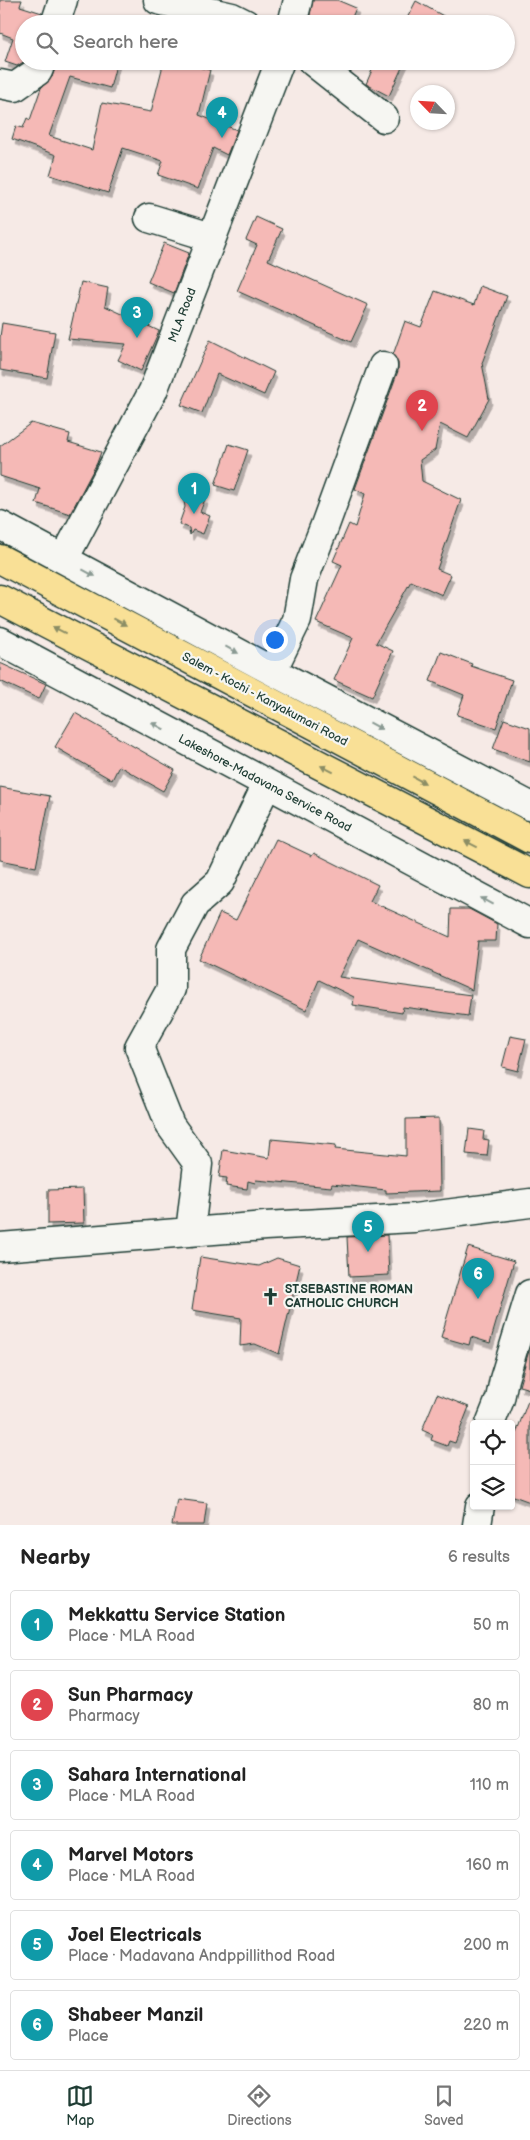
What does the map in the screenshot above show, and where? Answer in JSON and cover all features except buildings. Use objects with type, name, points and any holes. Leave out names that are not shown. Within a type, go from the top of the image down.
[{"type":"highway","name":"Salem - Kochi - Kanyakumari Road","points":[[0,558],[530,839]]},
{"type":"highway","points":[[0,599],[530,874]]},
{"type":"street","points":[[58,15],[63,0]]},
{"type":"street","points":[[158,0],[223,15]]},
{"type":"street","points":[[294,15],[298,0]]},
{"type":"street","points":[[0,84],[15,87],[38,70]]},
{"type":"street","name":"MLA Road","points":[[64,559],[153,391],[276,70]]},
{"type":"street","points":[[323,70],[384,118]]},
{"type":"street","points":[[149,218],[211,237]]},
{"type":"street","points":[[272,672],[297,620],[304,579],[383,366]]},
{"type":"street","points":[[0,525],[272,672],[530,806]]},
{"type":"street","name":"Lakeshore-Madavana Service Road","points":[[0,641],[530,924]]},
{"type":"street","points":[[190,1232],[198,1164],[170,1125],[139,1047],[172,989],[171,949],[196,904],[220,882],[268,784]]},
{"type":"street","points":[[0,1247],[190,1232],[414,1218],[530,1203]]},
{"type":"street","points":[[492,1420],[500,1399],[504,1379],[530,1294]]},
{"type":"street","points":[[477,1525],[479,1510]]},
{"type":"place","name":"Marvel Motors","points":[[222,138]]},
{"type":"place","name":"Sahara International","points":[[137,338]]},
{"type":"place","name":"Sun Pharmacy","points":[[422,431]]},
{"type":"place","name":"Mekkattu Service Station","points":[[194,514]]},
{"type":"place","name":"Joel Electricals","points":[[368,1252]]},
{"type":"place","name":"ST.SEBASTINE ROMAN CATHOLIC CHURCH","points":[[271,1296]]},
{"type":"place","name":"Shabeer Manzil","points":[[478,1299]]}]
